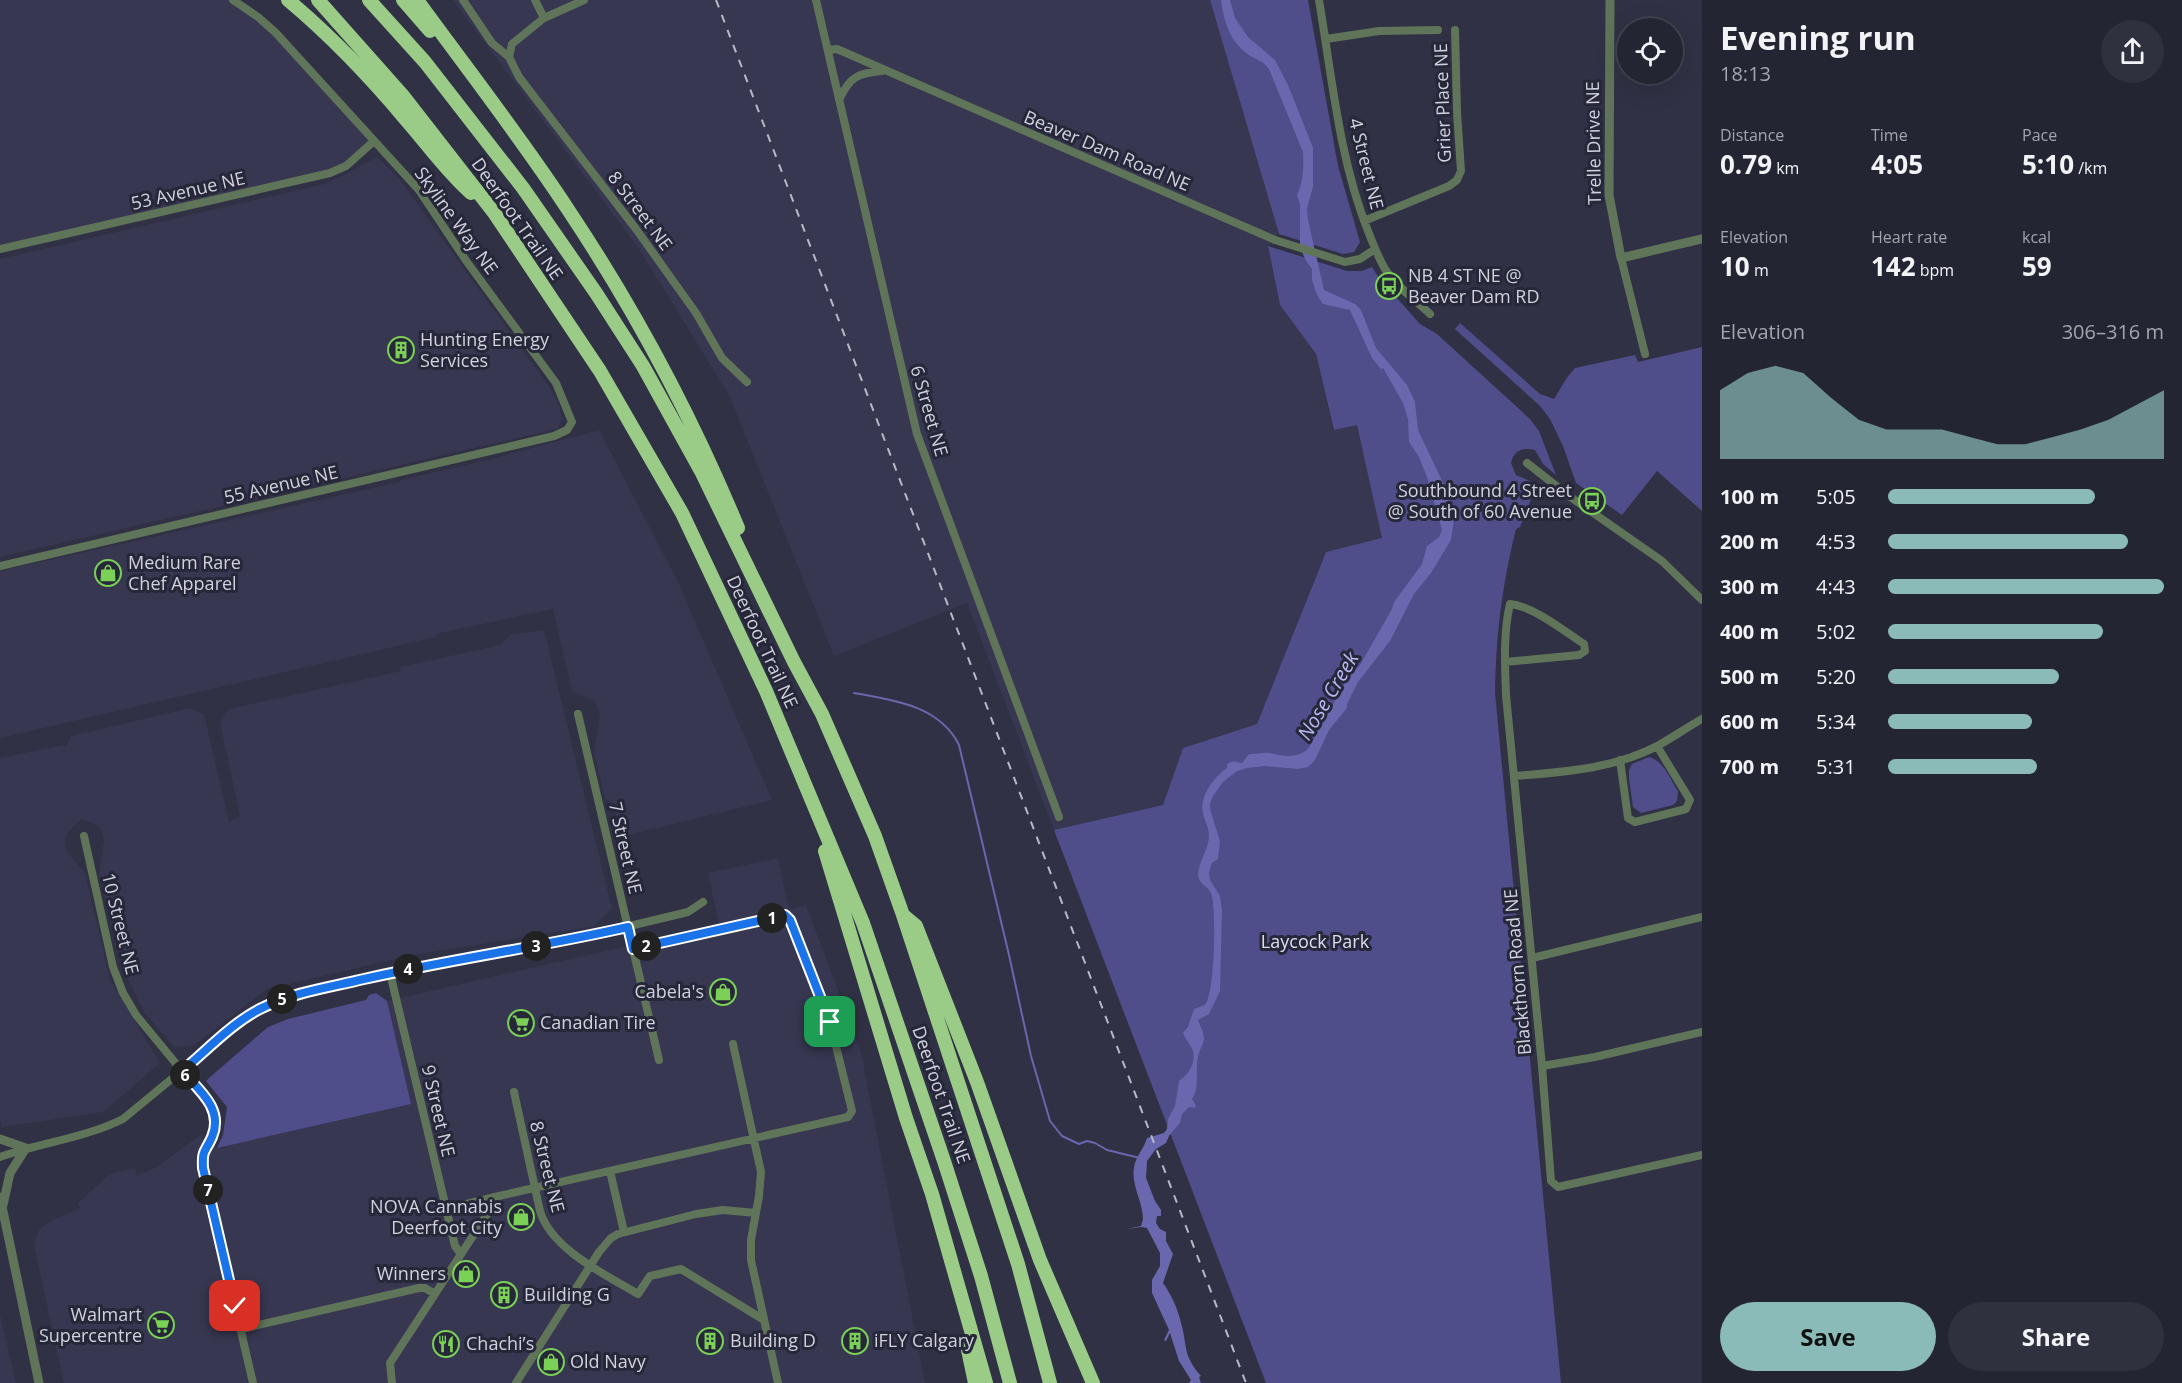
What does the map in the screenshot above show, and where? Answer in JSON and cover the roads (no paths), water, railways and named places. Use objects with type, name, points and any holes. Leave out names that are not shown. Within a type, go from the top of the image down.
[{"type":"highway","points":[[288,0],[346,54],[407,121],[457,181],[495,214]]},
{"type":"highway","name":"Deerfoot Trail NE","points":[[318,0],[404,97],[495,214],[600,371],[682,513],[766,691],[863,923],[981,1276],[1010,1383]]},
{"type":"highway","name":"Deerfoot Trail NE","points":[[369,0],[425,62],[487,140],[596,292],[642,366],[701,471],[794,662],[822,714],[871,826],[903,915],[1018,1264],[1050,1383]]},
{"type":"highway","points":[[402,0],[448,51],[568,208]]},
{"type":"highway","points":[[417,0],[568,208],[619,290],[712,466],[794,662]]},
{"type":"highway","points":[[766,691],[769,711],[824,848],[906,1118],[932,1194],[986,1383]]},
{"type":"highway","points":[[903,915],[916,926],[977,1082],[1040,1260],[1093,1383]]},
{"type":"highway","points":[[932,1194],[943,1251],[975,1383]]},
{"type":"highway","points":[[1081,1353],[1098,1383]]},
{"type":"street","name":"Skyline Way NE","points":[[233,0],[275,32],[419,190],[467,262],[556,383],[572,422],[567,430]]},
{"type":"street","name":"8 Street NE","points":[[463,0],[492,43],[509,57],[519,77],[636,229],[690,305],[722,358],[747,382]]},
{"type":"street","points":[[535,0],[544,18]]},
{"type":"street","points":[[509,57],[513,44],[544,18],[584,0]]},
{"type":"street","name":"6 Street NE","points":[[816,0],[917,434],[1059,817]]},
{"type":"street","name":"4 Street NE","points":[[1319,0],[1353,190],[1385,269],[1393,280],[1430,314]]},
{"type":"street","name":"Trelle Drive NE","points":[[1610,0],[1609,195],[1621,258],[1645,354]]},
{"type":"street","points":[[1326,39],[1378,31],[1438,30]]},
{"type":"street","name":"Grier Place NE","points":[[1364,221],[1449,186],[1457,180],[1461,171],[1455,30]]},
{"type":"street","name":"Beaver Dam Road NE","points":[[829,50],[837,49],[1275,240],[1334,259],[1354,262],[1375,249]]},
{"type":"street","points":[[840,98],[846,85],[854,78],[865,72],[883,71]]},
{"type":"street","name":"53 Avenue NE","points":[[0,249],[330,173],[346,166],[374,141]]},
{"type":"street","points":[[1621,258],[1702,239]]},
{"type":"street","name":"55 Avenue NE","points":[[0,566],[543,439],[567,430]]},
{"type":"street","points":[[1527,463],[1569,496],[1662,561],[1702,600]]},
{"type":"street","name":"Blackthorn Road NE","points":[[1505,662],[1579,655],[1585,651],[1584,644],[1520,605],[1510,604],[1505,632],[1505,662],[1506,695],[1551,1181],[1558,1187],[1702,1155]]},
{"type":"street","name":"7 Street NE","points":[[578,714],[659,1060]]},
{"type":"street","points":[[1515,776],[1570,772],[1620,760],[1657,746],[1702,719]]},
{"type":"street","points":[[1620,760],[1628,818],[1635,822],[1686,809],[1690,800],[1657,746]]},
{"type":"street","name":"10 Street NE","points":[[84,836],[113,967],[123,993],[136,1015],[211,1103],[215,1114],[212,1137],[202,1153],[203,1168],[241,1329]]},
{"type":"street","points":[[0,1157],[105,1128],[136,1109],[242,1021],[262,1008],[290,996],[390,973],[628,927],[688,912],[703,902]]},
{"type":"street","points":[[446,1209],[848,1117],[852,1111],[830,1022],[790,920],[785,915],[633,949]]},
{"type":"street","points":[[1532,958],[1702,917]]},
{"type":"street","name":"9 Street NE","points":[[390,973],[454,1246],[461,1254]]},
{"type":"street","points":[[1542,1066],[1594,1057],[1702,1032]]},
{"type":"street","points":[[733,1044],[761,1172],[750,1249],[778,1383]]},
{"type":"street","name":"8 Street NE","points":[[514,1092],[535,1188],[548,1230],[590,1266],[638,1294],[650,1276],[681,1269],[764,1320]]},
{"type":"street","points":[[0,1139],[26,1148]]},
{"type":"street","points":[[1,1206],[10,1173],[26,1148]]},
{"type":"street","points":[[610,1171],[624,1232]]},
{"type":"street","points":[[392,1383],[390,1363],[499,1196]]},
{"type":"street","points":[[0,1197],[39,1383]]},
{"type":"street","points":[[516,1383],[610,1238],[624,1232],[708,1211],[732,1210],[756,1213]]},
{"type":"street","points":[[253,1383],[241,1329],[419,1288],[425,1288],[435,1294]]},
{"type":"waterway","points":[[854,693],[900,702],[928,713],[951,732],[959,745],[1031,1056],[1050,1121],[1062,1136],[1079,1144],[1087,1141],[1107,1150],[1140,1158]]},
{"type":"railway","points":[[716,0],[1246,1383]]},
{"type":"place","name":"NB 4 ST NE @ Beaver Dam RD","points":[[1389,286]]},
{"type":"place","name":"Hunting Energy Services","points":[[401,350]]},
{"type":"place","name":"Southbound 4 Street @ South of 60 Avenue","points":[[1592,501]]},
{"type":"place","name":"Medium Rare Chef Apparel","points":[[108,573]]},
{"type":"place","name":"Cabela's","points":[[723,992]]},
{"type":"place","name":"Canadian Tire","points":[[521,1023]]},
{"type":"place","name":"NOVA Cannabis Deerfoot City","points":[[521,1217]]},
{"type":"place","name":"Winners","points":[[466,1274]]},
{"type":"place","name":"Building G","points":[[504,1295]]},
{"type":"place","name":"Walmart Supercentre","points":[[161,1325]]},
{"type":"place","name":"Building D","points":[[710,1341]]},
{"type":"place","name":"iFLY Calgary","points":[[855,1341]]},
{"type":"place","name":"Chachi’s","points":[[446,1344]]},
{"type":"place","name":"Old Navy","points":[[551,1362]]},
{"type":"water label","name":"Nose Creek","points":[[1328,696]]},
{"type":"park label","name":"Laycock Park","points":[[1315,942]]}]
